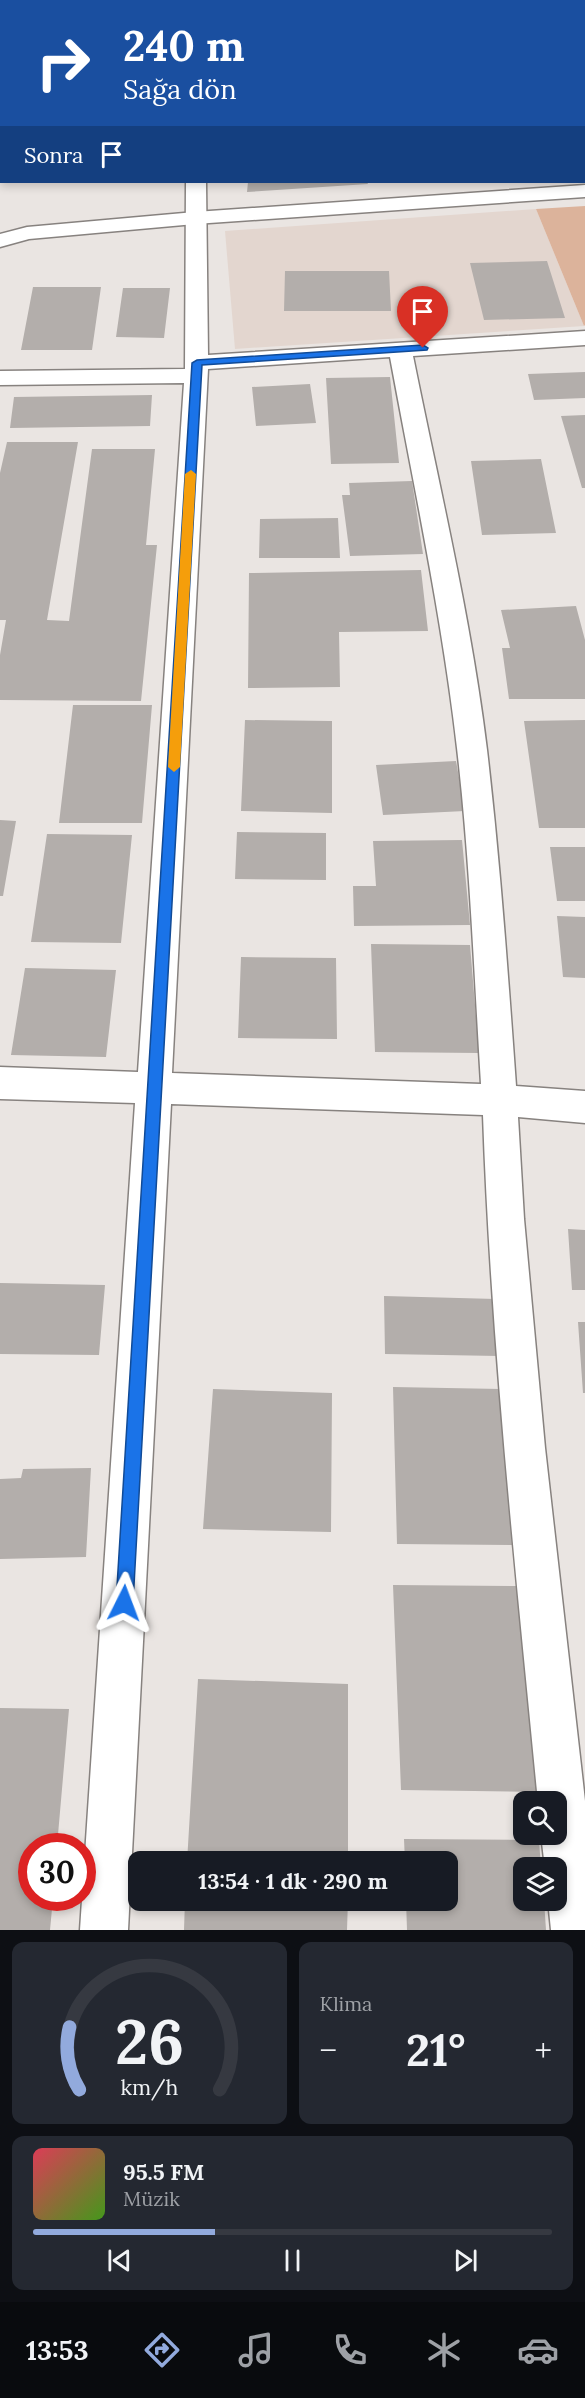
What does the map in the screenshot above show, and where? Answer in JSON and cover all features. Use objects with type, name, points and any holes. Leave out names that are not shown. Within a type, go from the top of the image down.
[{"type":"main road","points":[[104,1930],[156,1088],[197,369],[196,183]]},
{"type":"main road","points":[[0,241],[27,233],[195,218],[585,191]]},
{"type":"main road","points":[[0,229],[27,233]]},
{"type":"main road","points":[[0,378],[197,369],[400,350],[585,338]]},
{"type":"main road","points":[[400,350],[453,625],[472,748],[485,885],[500,1100],[505,1219],[525,1448],[576,1930]]},
{"type":"main road","points":[[0,1083],[500,1100],[585,1107]]},
{"type":"shaded area","points":[[585,206],[585,325],[584,326],[536,209]]},
{"type":"shaded area","points":[[536,209],[584,326],[235,349],[225,231]]},
{"type":"building","points":[[248,183],[368,184],[247,192]]},
{"type":"building","points":[[547,261],[565,318],[484,320],[470,263]]},
{"type":"building","points":[[285,271],[389,271],[391,311],[284,311]]},
{"type":"building","points":[[33,287],[101,287],[92,350],[21,350]]},
{"type":"building","points":[[123,288],[170,288],[164,338],[116,337]]},
{"type":"building","points":[[585,372],[585,398],[534,400],[528,374]]},
{"type":"building","points":[[390,377],[399,463],[331,464],[326,378]]},
{"type":"building","points":[[310,384],[316,423],[256,426],[252,387]]},
{"type":"building","points":[[152,395],[150,426],[10,428],[14,397]]},
{"type":"building","points":[[585,415],[585,488],[582,488],[561,416]]},
{"type":"building","points":[[7,442],[78,442],[47,620],[69,621],[92,449],[155,449],[146,545],[157,545],[141,701],[0,700],[0,655],[6,620],[0,620],[0,473]]},
{"type":"building","points":[[541,459],[556,533],[482,535],[471,461]]},
{"type":"building","points":[[412,481],[423,554],[350,556],[342,495],[350,495],[349,483]]},
{"type":"building","points":[[338,518],[340,558],[259,558],[260,519]]},
{"type":"building","points":[[421,570],[428,631],[339,632],[340,687],[248,688],[249,573]]},
{"type":"building","points":[[576,606],[585,640],[585,699],[509,699],[502,648],[510,648],[501,610]]},
{"type":"building","points":[[73,705],[152,705],[142,823],[59,823]]},
{"type":"building","points":[[245,720],[332,721],[332,813],[241,811]]},
{"type":"building","points":[[585,720],[585,828],[539,828],[524,721]]},
{"type":"building","points":[[456,761],[465,811],[383,815],[376,765]]},
{"type":"building","points":[[0,820],[16,821],[3,896],[0,896]]},
{"type":"building","points":[[237,832],[326,833],[326,880],[235,879]]},
{"type":"building","points":[[47,834],[132,835],[121,943],[31,942]]},
{"type":"building","points":[[462,840],[470,925],[354,926],[353,886],[376,886],[373,841]]},
{"type":"building","points":[[550,847],[585,847],[585,901],[557,901]]},
{"type":"building","points":[[557,916],[585,917],[585,978],[563,977]]},
{"type":"building","points":[[371,944],[470,945],[479,1053],[375,1052]]},
{"type":"building","points":[[241,957],[336,958],[337,1039],[238,1038]]},
{"type":"building","points":[[25,968],[116,970],[106,1057],[11,1055]]},
{"type":"building","points":[[568,1229],[585,1230],[585,1290],[572,1290]]},
{"type":"building","points":[[0,1283],[105,1285],[99,1355],[0,1354]]},
{"type":"building","points":[[384,1296],[496,1299],[499,1356],[385,1354]]},
{"type":"building","points":[[578,1322],[585,1322],[585,1393],[583,1393]]},
{"type":"building","points":[[393,1387],[501,1389],[512,1545],[397,1544]]},
{"type":"building","points":[[213,1389],[332,1393],[331,1532],[203,1529]]},
{"type":"building","points":[[91,1468],[86,1557],[0,1559],[0,1479],[21,1478],[23,1469]]},
{"type":"building","points":[[393,1585],[521,1586],[539,1791],[401,1790]]},
{"type":"building","points":[[198,1679],[348,1684],[348,1851],[188,1851]]},
{"type":"building","points":[[0,1708],[69,1709],[58,1833],[18,1833],[18,1911],[52,1911],[50,1930],[0,1930]]},
{"type":"building","points":[[404,1839],[513,1840],[513,1845],[539,1845],[540,1857],[513,1857],[513,1911],[545,1911],[546,1930],[407,1930],[406,1911],[458,1911],[458,1851],[405,1851]]},
{"type":"building","points":[[185,1911],[348,1911],[347,1930],[184,1930]]},
{"type":"slow traffic","points":[[174,767],[191,474]]},
{"type":"route","points":[[124,1603],[197,363],[423,348]]}]
